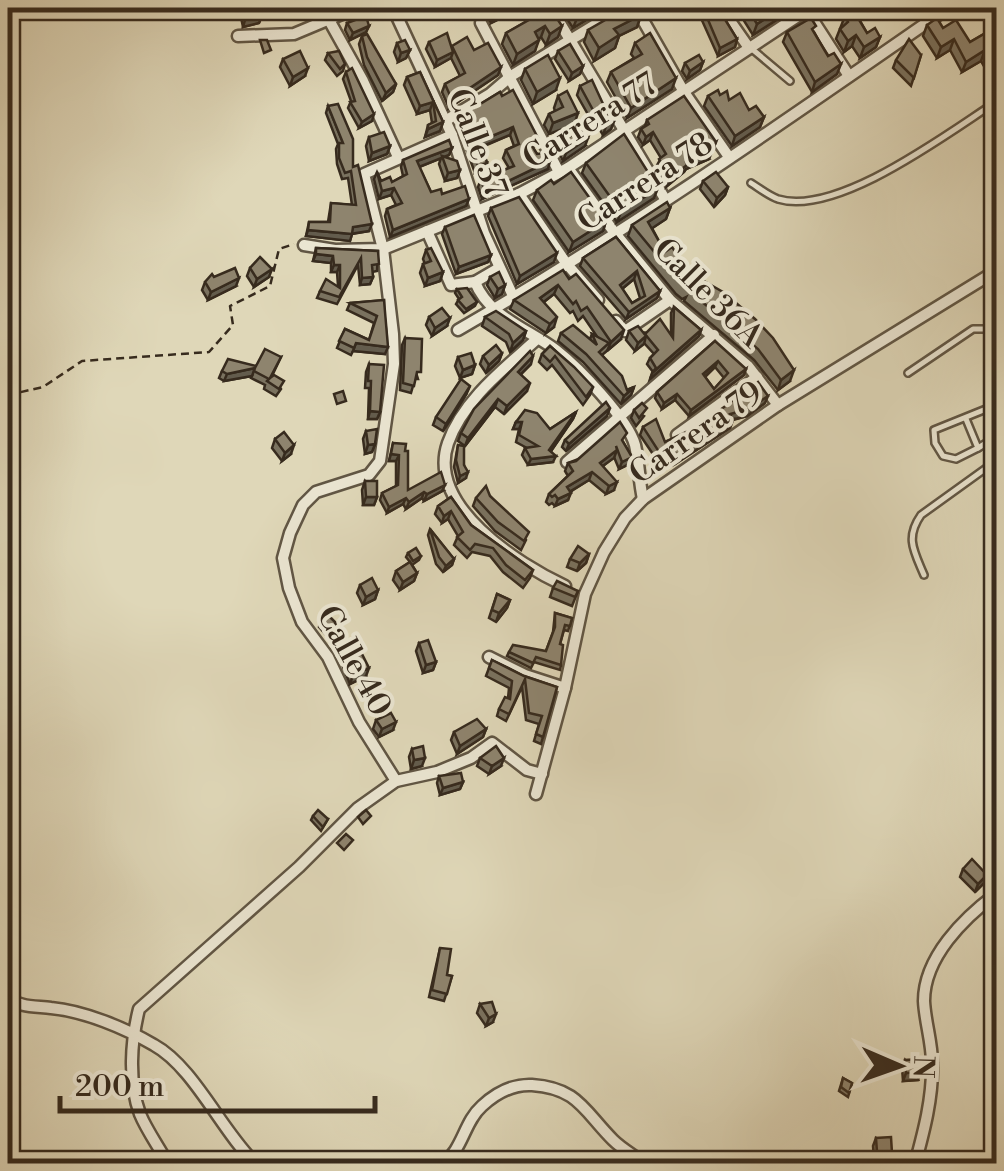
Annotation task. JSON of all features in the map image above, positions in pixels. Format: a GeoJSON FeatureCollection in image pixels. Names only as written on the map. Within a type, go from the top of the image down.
{"type":"FeatureCollection","features":[{"type":"Feature","properties":{"kind":"street"},"geometry":{"type":"LineString","coordinates":[[238,36],[294,34],[356,8]]}},
{"type":"Feature","properties":{"kind":"street","name":"Calle 37"},"geometry":{"type":"LineString","coordinates":[[393,8],[452,135],[476,212],[514,296]]}},
{"type":"Feature","properties":{"kind":"street"},"geometry":{"type":"LineString","coordinates":[[551,8],[665,199]]}},
{"type":"Feature","properties":{"kind":"street"},"geometry":{"type":"LineString","coordinates":[[445,122],[511,76],[624,8]]}},
{"type":"Feature","properties":{"kind":"street"},"geometry":{"type":"LineString","coordinates":[[636,8],[684,92],[728,157]]}},
{"type":"Feature","properties":{"kind":"street"},"geometry":{"type":"LineString","coordinates":[[721,8],[749,48]]}},
{"type":"Feature","properties":{"kind":"street"},"geometry":{"type":"LineString","coordinates":[[807,8],[849,76]]}},
{"type":"Feature","properties":{"kind":"street","name":"Carrera 77"},"geometry":{"type":"LineString","coordinates":[[304,245],[335,250],[383,249],[519,194],[623,132],[807,8]]}},
{"type":"Feature","properties":{"kind":"street","name":"Carrera 78"},"geometry":{"type":"LineString","coordinates":[[462,328],[665,199],[948,8]]}},
{"type":"Feature","properties":{"kind":"street"},"geometry":{"type":"LineString","coordinates":[[329,20],[398,157]]}},
{"type":"Feature","properties":{"kind":"street","name":"Calle 36A"},"geometry":{"type":"LineString","coordinates":[[482,23],[563,170],[670,300],[757,376],[778,405]]}},
{"type":"Feature","properties":{"kind":"street"},"geometry":{"type":"LineString","coordinates":[[383,249],[364,174],[452,135]]}},
{"type":"Feature","properties":{"kind":"street"},"geometry":{"type":"LineString","coordinates":[[519,194],[601,304]]}},
{"type":"Feature","properties":{"kind":"street"},"geometry":{"type":"LineString","coordinates":[[427,232],[451,285],[475,282],[499,268]]}},
{"type":"Feature","properties":{"kind":"street","name":"Calle 40"},"geometry":{"type":"LineString","coordinates":[[383,249],[394,364],[380,462],[369,475],[316,492],[303,505],[290,532],[284,558],[289,588],[302,622],[328,658],[358,722],[396,781]]}},
{"type":"Feature","properties":{"kind":"street","name":"Carrera 79"},"geometry":{"type":"LineString","coordinates":[[536,794],[566,688],[584,594],[625,518],[643,499],[778,405],[996,271]]}},
{"type":"Feature","properties":{"kind":"street"},"geometry":{"type":"LineString","coordinates":[[475,282],[484,301],[558,351],[618,417],[634,442],[643,499]]}},
{"type":"Feature","properties":{"kind":"street"},"geometry":{"type":"LineString","coordinates":[[613,318],[625,331],[670,300]]}},
{"type":"Feature","properties":{"kind":"street"},"geometry":{"type":"LineString","coordinates":[[567,462],[714,335]]}},
{"type":"Feature","properties":{"kind":"street"},"geometry":{"type":"LineString","coordinates":[[538,339],[490,382],[458,423],[444,459],[456,501],[472,521],[508,552],[584,594]]}},
{"type":"Feature","properties":{"kind":"street"},"geometry":{"type":"LineString","coordinates":[[677,435],[757,376]]}},
{"type":"Feature","properties":{"kind":"street"},"geometry":{"type":"LineString","coordinates":[[490,657],[525,675],[566,688]]}},
{"type":"Feature","properties":{"kind":"street"},"geometry":{"type":"LineString","coordinates":[[168,1164],[140,1114],[134,1083],[132,1035],[139,1009],[358,808],[396,781],[438,772],[472,758],[492,744],[527,770],[542,774]]}},
{"type":"Feature","properties":{"kind":"street"},"geometry":{"type":"LineString","coordinates":[[915,1164],[931,1086],[926,983],[946,944],[995,895]]}},
{"type":"Feature","properties":{"kind":"street"},"geometry":{"type":"LineString","coordinates":[[8,996],[13,1002],[76,1013],[158,1047],[256,1164]]}},
{"type":"Feature","properties":{"kind":"street"},"geometry":{"type":"LineString","coordinates":[[442,1164],[458,1147],[469,1122],[482,1106],[509,1088],[525,1085],[558,1087],[578,1102],[615,1142],[645,1164]]}},
{"type":"Feature","properties":{"kind":"lane"},"geometry":{"type":"LineString","coordinates":[[749,48],[790,81]]}},
{"type":"Feature","properties":{"kind":"lane"},"geometry":{"type":"LineString","coordinates":[[751,183],[776,199],[797,202],[841,193],[887,171],[996,102]]}},
{"type":"Feature","properties":{"kind":"lane"},"geometry":{"type":"LineString","coordinates":[[908,372],[973,329],[987,329],[996,336]]}},
{"type":"Feature","properties":{"kind":"lane"},"geometry":{"type":"LineString","coordinates":[[996,404],[938,427],[933,435],[944,456],[950,458],[972,454],[996,437]]}},
{"type":"Feature","properties":{"kind":"lane"},"geometry":{"type":"LineString","coordinates":[[966,419],[978,448]]}},
{"type":"Feature","properties":{"kind":"lane"},"geometry":{"type":"LineString","coordinates":[[924,575],[910,542],[913,526],[921,515],[996,461]]}},
{"type":"Feature","properties":{"kind":"path"},"geometry":{"type":"LineString","coordinates":[[8,396],[43,387],[82,362],[209,352],[233,326],[230,306],[270,286],[278,249],[286,244],[304,245]]}},
{"type":"Feature","properties":{"kind":"path"},"geometry":{"type":"LineString","coordinates":[[8,562],[14,515],[20,504]]}},
{"type":"Feature","properties":{"kind":"building"},"geometry":{"type":"Polygon","coordinates":[[[243,8],[253,8],[262,16],[245,20],[243,8]]]}},
{"type":"Feature","properties":{"kind":"building"},"geometry":{"type":"Polygon","coordinates":[[[550,8],[562,26],[550,34],[545,26],[535,32],[539,40],[517,54],[506,33],[550,8]]]}},
{"type":"Feature","properties":{"kind":"building"},"geometry":{"type":"Polygon","coordinates":[[[570,8],[594,8],[577,18],[570,8]]]}},
{"type":"Feature","properties":{"kind":"building"},"geometry":{"type":"Polygon","coordinates":[[[626,8],[637,8],[641,15],[614,29],[619,35],[599,48],[588,30],[626,8]]]}},
{"type":"Feature","properties":{"kind":"building"},"geometry":{"type":"Polygon","coordinates":[[[703,8],[718,8],[737,39],[720,48],[703,8]]]}},
{"type":"Feature","properties":{"kind":"building"},"geometry":{"type":"Polygon","coordinates":[[[747,8],[782,8],[757,24],[747,8]]]}},
{"type":"Feature","properties":{"kind":"building"},"geometry":{"type":"Polygon","coordinates":[[[850,8],[865,8],[855,13],[867,33],[875,28],[880,37],[864,47],[856,35],[848,41],[840,29],[848,22],[845,15],[852,11],[850,8]]]}},
{"type":"Feature","properties":{"kind":"building"},"geometry":{"type":"Polygon","coordinates":[[[366,16],[369,26],[353,33],[347,23],[366,16]]]}},
{"type":"Feature","properties":{"kind":"building"},"geometry":{"type":"Polygon","coordinates":[[[811,18],[816,26],[812,29],[828,56],[834,53],[841,64],[815,82],[787,32],[811,18]]]}},
{"type":"Feature","properties":{"kind":"building"},"geometry":{"type":"Polygon","coordinates":[[[937,18],[943,28],[956,20],[970,42],[996,27],[996,68],[985,50],[966,62],[954,39],[941,47],[927,25],[937,18]]]}},
{"type":"Feature","properties":{"kind":"building"},"geometry":{"type":"Polygon","coordinates":[[[447,33],[453,52],[437,60],[429,42],[447,33]]]}},
{"type":"Feature","properties":{"kind":"building"},"geometry":{"type":"Polygon","coordinates":[[[650,33],[676,78],[631,108],[611,72],[642,54],[635,43],[650,33]]]}},
{"type":"Feature","properties":{"kind":"building"},"geometry":{"type":"Polygon","coordinates":[[[367,34],[396,84],[386,93],[367,57],[362,36],[367,34]]]}},
{"type":"Feature","properties":{"kind":"building"},"geometry":{"type":"Polygon","coordinates":[[[467,37],[474,50],[488,43],[501,67],[452,100],[445,84],[465,73],[452,46],[467,37]]]}},
{"type":"Feature","properties":{"kind":"building"},"geometry":{"type":"Polygon","coordinates":[[[909,39],[921,55],[914,78],[896,60],[909,39]]]}},
{"type":"Feature","properties":{"kind":"building"},"geometry":{"type":"Polygon","coordinates":[[[260,40],[267,40],[271,50],[264,53],[260,40]]]}},
{"type":"Feature","properties":{"kind":"building"},"geometry":{"type":"Polygon","coordinates":[[[405,40],[410,50],[401,53],[397,43],[405,40]]]}},
{"type":"Feature","properties":{"kind":"building"},"geometry":{"type":"Polygon","coordinates":[[[570,44],[583,66],[572,73],[558,51],[570,44]]]}},
{"type":"Feature","properties":{"kind":"building"},"geometry":{"type":"Polygon","coordinates":[[[300,51],[308,68],[293,77],[283,59],[300,51]]]}},
{"type":"Feature","properties":{"kind":"building"},"geometry":{"type":"Polygon","coordinates":[[[339,51],[345,64],[340,69],[328,53],[339,51]]]}},
{"type":"Feature","properties":{"kind":"building"},"geometry":{"type":"Polygon","coordinates":[[[548,55],[560,78],[537,92],[525,69],[548,55]]]}},
{"type":"Feature","properties":{"kind":"building"},"geometry":{"type":"Polygon","coordinates":[[[699,55],[703,62],[690,71],[685,63],[699,55]]]}},
{"type":"Feature","properties":{"kind":"building"},"geometry":{"type":"Polygon","coordinates":[[[352,68],[374,114],[362,122],[350,102],[355,101],[346,72],[352,68]]]}},
{"type":"Feature","properties":{"kind":"building"},"geometry":{"type":"Polygon","coordinates":[[[420,72],[443,122],[428,129],[436,121],[433,102],[420,106],[407,77],[420,72]]]}},
{"type":"Feature","properties":{"kind":"building"},"geometry":{"type":"Polygon","coordinates":[[[592,80],[604,106],[593,110],[580,86],[592,80]]]}},
{"type":"Feature","properties":{"kind":"building"},"geometry":{"type":"Polygon","coordinates":[[[513,90],[538,138],[529,141],[537,154],[545,153],[550,161],[485,192],[481,179],[514,166],[506,150],[519,144],[513,127],[480,141],[487,163],[478,166],[459,117],[500,92],[502,96],[513,90]]]}},
{"type":"Feature","properties":{"kind":"building"},"geometry":{"type":"Polygon","coordinates":[[[718,90],[720,95],[727,91],[729,100],[740,93],[749,110],[756,106],[764,117],[735,136],[708,96],[718,90]]]}},
{"type":"Feature","properties":{"kind":"building"},"geometry":{"type":"Polygon","coordinates":[[[567,91],[578,113],[553,123],[549,114],[563,107],[558,96],[567,91]]]}},
{"type":"Feature","properties":{"kind":"building"},"geometry":{"type":"Polygon","coordinates":[[[684,96],[716,142],[712,151],[686,162],[670,178],[659,159],[666,154],[653,132],[646,137],[641,129],[649,124],[647,120],[684,96]]]}},
{"type":"Feature","properties":{"kind":"building"},"geometry":{"type":"Polygon","coordinates":[[[338,104],[353,139],[353,167],[358,165],[372,224],[353,227],[352,234],[308,230],[309,222],[330,222],[331,203],[356,205],[351,171],[345,173],[339,158],[339,143],[343,143],[328,106],[338,104]]]}},
{"type":"Feature","properties":{"kind":"building"},"geometry":{"type":"Polygon","coordinates":[[[609,114],[614,121],[606,126],[601,119],[609,114]]]}},
{"type":"Feature","properties":{"kind":"building"},"geometry":{"type":"Polygon","coordinates":[[[582,129],[588,138],[566,153],[561,142],[582,129]]]}},
{"type":"Feature","properties":{"kind":"building"},"geometry":{"type":"Polygon","coordinates":[[[384,132],[390,146],[372,153],[369,137],[384,132]]]}},
{"type":"Feature","properties":{"kind":"building"},"geometry":{"type":"Polygon","coordinates":[[[624,134],[658,188],[621,212],[586,163],[624,134]]]}},
{"type":"Feature","properties":{"kind":"building"},"geometry":{"type":"Polygon","coordinates":[[[449,140],[452,148],[417,161],[431,192],[441,189],[442,194],[465,186],[469,199],[393,230],[387,209],[402,203],[394,188],[382,191],[377,172],[381,181],[390,177],[392,182],[407,174],[403,160],[449,140]]]}},
{"type":"Feature","properties":{"kind":"building"},"geometry":{"type":"Polygon","coordinates":[[[442,156],[457,161],[460,170],[448,173],[442,156]]]}},
{"type":"Feature","properties":{"kind":"building"},"geometry":{"type":"Polygon","coordinates":[[[571,172],[606,221],[573,242],[537,190],[571,172]]]}},
{"type":"Feature","properties":{"kind":"building"},"geometry":{"type":"Polygon","coordinates":[[[716,172],[728,187],[717,198],[703,181],[716,172]]]}},
{"type":"Feature","properties":{"kind":"building"},"geometry":{"type":"Polygon","coordinates":[[[519,197],[557,253],[520,276],[491,208],[519,197]]]}},
{"type":"Feature","properties":{"kind":"building"},"geometry":{"type":"Polygon","coordinates":[[[667,202],[670,208],[648,222],[665,252],[672,247],[690,273],[723,292],[773,338],[794,370],[781,380],[758,349],[688,290],[695,284],[686,288],[680,283],[632,225],[667,202]]]}},
{"type":"Feature","properties":{"kind":"building"},"geometry":{"type":"Polygon","coordinates":[[[474,215],[491,255],[459,267],[445,227],[474,215]]]}},
{"type":"Feature","properties":{"kind":"building"},"geometry":{"type":"Polygon","coordinates":[[[616,237],[660,291],[629,312],[583,258],[616,237]],[[637,271],[620,285],[632,303],[645,296],[637,271]]]}},
{"type":"Feature","properties":{"kind":"building"},"geometry":{"type":"Polygon","coordinates":[[[316,248],[378,251],[379,264],[372,265],[373,277],[362,278],[361,258],[339,297],[320,291],[326,279],[340,288],[340,265],[334,265],[333,256],[316,254],[316,248]]]}},
{"type":"Feature","properties":{"kind":"building"},"geometry":{"type":"Polygon","coordinates":[[[431,248],[443,272],[428,278],[423,264],[431,261],[426,250],[431,248]]]}},
{"type":"Feature","properties":{"kind":"building"},"geometry":{"type":"Polygon","coordinates":[[[260,257],[272,269],[257,279],[250,268],[260,257]]]}},
{"type":"Feature","properties":{"kind":"building"},"geometry":{"type":"Polygon","coordinates":[[[235,268],[239,278],[211,292],[205,282],[212,274],[214,277],[235,268]]]}},
{"type":"Feature","properties":{"kind":"building"},"geometry":{"type":"Polygon","coordinates":[[[563,270],[569,279],[576,274],[624,330],[611,342],[587,307],[581,311],[558,285],[540,298],[557,317],[550,324],[514,300],[563,270]]]}},
{"type":"Feature","properties":{"kind":"building"},"geometry":{"type":"Polygon","coordinates":[[[499,272],[505,285],[498,289],[490,277],[499,272]]]}},
{"type":"Feature","properties":{"kind":"building"},"geometry":{"type":"Polygon","coordinates":[[[467,288],[477,302],[466,309],[458,300],[462,297],[457,289],[467,288]]]}},
{"type":"Feature","properties":{"kind":"building"},"geometry":{"type":"Polygon","coordinates":[[[384,300],[388,347],[356,343],[354,348],[339,341],[345,329],[369,340],[377,316],[350,303],[384,300]]]}},
{"type":"Feature","properties":{"kind":"building"},"geometry":{"type":"Polygon","coordinates":[[[674,307],[701,330],[652,373],[656,368],[650,358],[658,350],[645,334],[660,319],[673,338],[674,307]]]}},
{"type":"Feature","properties":{"kind":"building"},"geometry":{"type":"Polygon","coordinates":[[[442,308],[450,318],[435,328],[429,317],[442,308]]]}},
{"type":"Feature","properties":{"kind":"building"},"geometry":{"type":"Polygon","coordinates":[[[496,311],[526,331],[513,343],[509,334],[485,317],[496,311]]]}},
{"type":"Feature","properties":{"kind":"building"},"geometry":{"type":"Polygon","coordinates":[[[573,325],[597,345],[592,334],[609,343],[599,352],[622,376],[627,390],[634,387],[624,396],[561,333],[573,325]]]}},
{"type":"Feature","properties":{"kind":"building"},"geometry":{"type":"Polygon","coordinates":[[[638,326],[646,336],[638,343],[629,331],[638,326]]]}},
{"type":"Feature","properties":{"kind":"building"},"geometry":{"type":"Polygon","coordinates":[[[405,338],[422,339],[421,372],[417,372],[414,386],[403,383],[405,338]]]}},
{"type":"Feature","properties":{"kind":"building"},"geometry":{"type":"Polygon","coordinates":[[[715,341],[746,369],[691,410],[677,394],[664,403],[657,392],[715,341]],[[718,361],[703,374],[714,389],[728,373],[718,361]]]}},
{"type":"Feature","properties":{"kind":"building"},"geometry":{"type":"Polygon","coordinates":[[[496,345],[502,353],[489,365],[483,356],[496,345]]]}},
{"type":"Feature","properties":{"kind":"building"},"geometry":{"type":"Polygon","coordinates":[[[550,346],[593,387],[586,397],[555,356],[550,362],[542,354],[550,346]]]}},
{"type":"Feature","properties":{"kind":"building"},"geometry":{"type":"Polygon","coordinates":[[[265,349],[281,357],[270,378],[274,375],[284,381],[279,389],[255,368],[227,374],[222,371],[228,359],[256,366],[265,349]]]}},
{"type":"Feature","properties":{"kind":"building"},"geometry":{"type":"Polygon","coordinates":[[[530,351],[533,356],[518,372],[530,383],[507,406],[498,399],[468,438],[461,433],[474,409],[530,351]]]}},
{"type":"Feature","properties":{"kind":"building"},"geometry":{"type":"Polygon","coordinates":[[[471,353],[475,365],[463,370],[458,357],[471,353]]]}},
{"type":"Feature","properties":{"kind":"building"},"geometry":{"type":"Polygon","coordinates":[[[369,364],[384,365],[380,412],[370,411],[369,364]]]}},
{"type":"Feature","properties":{"kind":"building"},"geometry":{"type":"Polygon","coordinates":[[[461,379],[470,386],[446,424],[436,417],[461,379]]]}},
{"type":"Feature","properties":{"kind":"building"},"geometry":{"type":"Polygon","coordinates":[[[758,382],[768,396],[749,409],[730,414],[733,420],[678,457],[671,447],[661,455],[643,427],[656,419],[665,442],[697,427],[758,382]]]}},
{"type":"Feature","properties":{"kind":"building"},"geometry":{"type":"Polygon","coordinates":[[[343,391],[346,401],[337,404],[334,394],[343,391]]]}},
{"type":"Feature","properties":{"kind":"building"},"geometry":{"type":"Polygon","coordinates":[[[606,402],[610,408],[569,444],[565,440],[606,402]]]}},
{"type":"Feature","properties":{"kind":"building"},"geometry":{"type":"Polygon","coordinates":[[[642,403],[647,408],[639,418],[634,410],[642,403]]]}},
{"type":"Feature","properties":{"kind":"building"},"geometry":{"type":"Polygon","coordinates":[[[525,410],[537,413],[550,429],[576,412],[549,450],[556,456],[531,459],[525,448],[538,446],[519,435],[522,422],[516,422],[525,410]]]}},
{"type":"Feature","properties":{"kind":"building"},"geometry":{"type":"Polygon","coordinates":[[[620,422],[627,433],[622,440],[632,457],[622,462],[616,446],[617,450],[600,463],[617,482],[609,486],[592,472],[567,487],[571,493],[558,499],[552,497],[549,494],[573,471],[568,463],[576,461],[620,422]]]}},
{"type":"Feature","properties":{"kind":"building"},"geometry":{"type":"Polygon","coordinates":[[[377,429],[375,444],[368,445],[366,431],[377,429]]]}},
{"type":"Feature","properties":{"kind":"building"},"geometry":{"type":"Polygon","coordinates":[[[284,432],[294,445],[285,453],[275,439],[284,432]]]}},
{"type":"Feature","properties":{"kind":"building"},"geometry":{"type":"Polygon","coordinates":[[[393,443],[406,444],[408,490],[441,472],[445,485],[389,507],[382,493],[398,485],[399,455],[391,454],[393,443]]]}},
{"type":"Feature","properties":{"kind":"building"},"geometry":{"type":"Polygon","coordinates":[[[458,445],[464,446],[468,472],[460,476],[456,460],[458,445]]]}},
{"type":"Feature","properties":{"kind":"building"},"geometry":{"type":"Polygon","coordinates":[[[365,481],[377,481],[377,497],[366,497],[365,481]]]}},
{"type":"Feature","properties":{"kind":"building"},"geometry":{"type":"Polygon","coordinates":[[[486,486],[490,496],[529,532],[524,541],[498,522],[476,498],[486,486]]]}},
{"type":"Feature","properties":{"kind":"building"},"geometry":{"type":"Polygon","coordinates":[[[451,497],[471,525],[533,570],[525,580],[493,548],[475,544],[470,550],[457,537],[463,532],[451,511],[444,516],[438,506],[451,497]]]}},
{"type":"Feature","properties":{"kind":"building"},"geometry":{"type":"Polygon","coordinates":[[[430,529],[454,559],[446,566],[439,557],[430,529]]]}},
{"type":"Feature","properties":{"kind":"building"},"geometry":{"type":"Polygon","coordinates":[[[578,546],[589,554],[580,563],[570,559],[578,546]]]}},
{"type":"Feature","properties":{"kind":"building"},"geometry":{"type":"Polygon","coordinates":[[[416,548],[421,556],[413,561],[408,553],[416,548]]]}},
{"type":"Feature","properties":{"kind":"building"},"geometry":{"type":"Polygon","coordinates":[[[410,562],[417,573],[403,582],[396,571],[410,562]]]}},
{"type":"Feature","properties":{"kind":"building"},"geometry":{"type":"Polygon","coordinates":[[[372,578],[378,590],[366,597],[360,585],[372,578]]]}},
{"type":"Feature","properties":{"kind":"building"},"geometry":{"type":"Polygon","coordinates":[[[557,581],[578,591],[575,597],[553,588],[557,581]]]}},
{"type":"Feature","properties":{"kind":"building"},"geometry":{"type":"Polygon","coordinates":[[[497,594],[510,600],[499,613],[492,610],[497,594]]]}},
{"type":"Feature","properties":{"kind":"building"},"geometry":{"type":"Polygon","coordinates":[[[555,613],[572,618],[570,626],[565,625],[560,644],[561,665],[536,657],[533,663],[509,652],[513,645],[546,651],[555,627],[555,613]]]}},
{"type":"Feature","properties":{"kind":"building"},"geometry":{"type":"Polygon","coordinates":[[[328,615],[336,623],[328,631],[320,623],[328,615]]]}},
{"type":"Feature","properties":{"kind":"building"},"geometry":{"type":"Polygon","coordinates":[[[428,640],[436,662],[426,665],[419,643],[428,640]]]}},
{"type":"Feature","properties":{"kind":"building"},"geometry":{"type":"Polygon","coordinates":[[[360,650],[369,668],[353,675],[345,657],[360,650]]]}},
{"type":"Feature","properties":{"kind":"building"},"geometry":{"type":"Polygon","coordinates":[[[492,660],[557,687],[543,737],[536,734],[542,716],[529,713],[525,679],[509,714],[499,709],[505,697],[510,699],[512,681],[489,668],[492,660]]]}},
{"type":"Feature","properties":{"kind":"building"},"geometry":{"type":"Polygon","coordinates":[[[391,713],[396,722],[382,729],[376,720],[391,713]]]}},
{"type":"Feature","properties":{"kind":"building"},"geometry":{"type":"Polygon","coordinates":[[[477,719],[486,729],[460,746],[454,732],[477,719]]]}},
{"type":"Feature","properties":{"kind":"building"},"geometry":{"type":"Polygon","coordinates":[[[423,746],[425,758],[414,760],[412,749],[423,746]]]}},
{"type":"Feature","properties":{"kind":"building"},"geometry":{"type":"Polygon","coordinates":[[[496,746],[504,758],[492,766],[480,758],[496,746]]]}},
{"type":"Feature","properties":{"kind":"building"},"geometry":{"type":"Polygon","coordinates":[[[461,773],[463,782],[443,788],[439,776],[461,773]]]}},
{"type":"Feature","properties":{"kind":"building"},"geometry":{"type":"Polygon","coordinates":[[[318,810],[328,819],[323,827],[313,816],[318,810]]]}},
{"type":"Feature","properties":{"kind":"building"},"geometry":{"type":"Polygon","coordinates":[[[366,810],[371,816],[363,824],[358,817],[366,810]]]}},
{"type":"Feature","properties":{"kind":"building"},"geometry":{"type":"Polygon","coordinates":[[[346,834],[353,840],[344,850],[337,843],[346,834]]]}},
{"type":"Feature","properties":{"kind":"building"},"geometry":{"type":"Polygon","coordinates":[[[972,859],[987,875],[978,884],[963,869],[972,859]]]}},
{"type":"Feature","properties":{"kind":"building"},"geometry":{"type":"Polygon","coordinates":[[[440,948],[451,949],[447,975],[452,976],[447,994],[432,990],[440,948]]]}},
{"type":"Feature","properties":{"kind":"building"},"geometry":{"type":"Polygon","coordinates":[[[492,1002],[496,1014],[489,1018],[480,1004],[492,1002]]]}},
{"type":"Feature","properties":{"kind":"building"},"geometry":{"type":"Polygon","coordinates":[[[921,1059],[921,1072],[906,1073],[905,1060],[921,1059]]]}},
{"type":"Feature","properties":{"kind":"building"},"geometry":{"type":"Polygon","coordinates":[[[843,1078],[852,1083],[849,1093],[841,1087],[843,1078]]]}},
{"type":"Feature","properties":{"kind":"building"},"geometry":{"type":"Polygon","coordinates":[[[891,1137],[892,1153],[877,1152],[876,1138],[891,1137]]]}}]}
